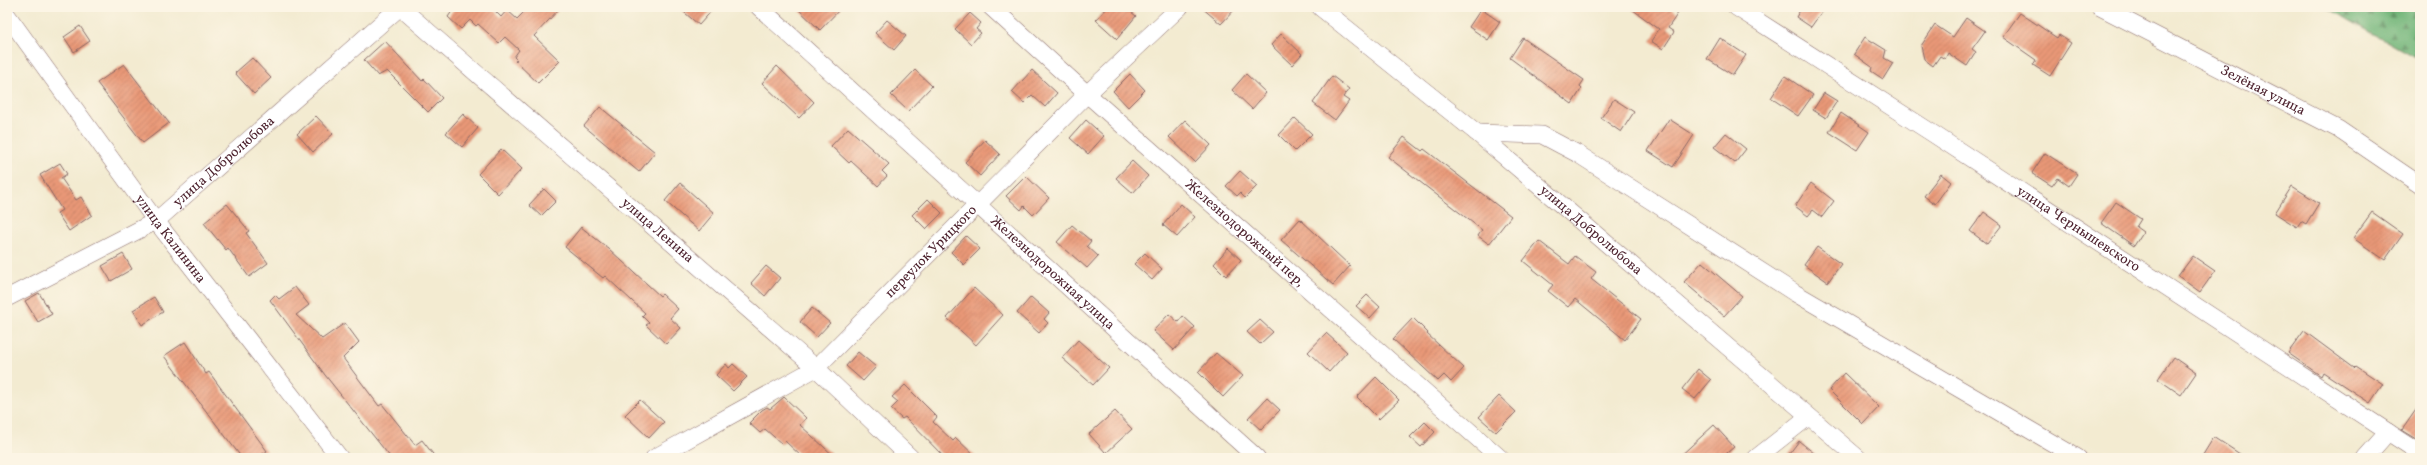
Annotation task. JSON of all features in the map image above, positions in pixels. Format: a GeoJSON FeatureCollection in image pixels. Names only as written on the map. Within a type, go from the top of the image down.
{"type":"FeatureCollection","features":[{"type":"Feature","properties":{"kind":"street","name":"улица Добролюбова"},"geometry":{"type":"LineString","coordinates":[[7,298],[156,221],[400,7]]}},
{"type":"Feature","properties":{"kind":"street","name":"улица Ленина"},"geometry":{"type":"LineString","coordinates":[[400,7],[816,368],[911,458]]}},
{"type":"Feature","properties":{"kind":"street","name":"Железнодорожная улица"},"geometry":{"type":"LineString","coordinates":[[759,7],[1257,458]]}},
{"type":"Feature","properties":{"kind":"street","name":"Железнодорожный пер,"},"geometry":{"type":"LineString","coordinates":[[991,7],[1087,94],[1500,458]]}},
{"type":"Feature","properties":{"kind":"street","name":"переулок Урицкого"},"geometry":{"type":"LineString","coordinates":[[654,458],[816,368],[1087,94],[1180,7]]}},
{"type":"Feature","properties":{"kind":"street","name":"улица Добролюбова"},"geometry":{"type":"LineString","coordinates":[[1320,7],[1477,133],[1808,417],[1858,458]]}},
{"type":"Feature","properties":{"kind":"street","name":"улица Чернышевского"},"geometry":{"type":"LineString","coordinates":[[1736,7],[1939,137],[2420,453]]}},
{"type":"Feature","properties":{"kind":"street","name":"Зелёная улица"},"geometry":{"type":"LineString","coordinates":[[2100,7],[2338,129],[2420,185]]}},
{"type":"Feature","properties":{"kind":"street","name":"улица Калинина"},"geometry":{"type":"LineString","coordinates":[[7,15],[156,221],[340,458]]}},
{"type":"Feature","properties":{"kind":"street"},"geometry":{"type":"LineString","coordinates":[[1477,133],[1542,136],[1578,154],[1795,293],[2078,458]]}},
{"type":"Feature","properties":{"kind":"street"},"geometry":{"type":"LineString","coordinates":[[1756,458],[1808,417]]}},
{"type":"Feature","properties":{"kind":"street"},"geometry":{"type":"LineString","coordinates":[[2365,458],[2388,432]]}},
{"type":"Feature","properties":{"kind":"green space"},"geometry":{"type":"Polygon","coordinates":[[[2326,7],[2420,7],[2420,60],[2326,7]]]}},
{"type":"Feature","properties":{"kind":"building"},"geometry":{"type":"Polygon","coordinates":[[[455,7],[491,7],[501,17],[507,10],[517,19],[529,7],[561,7],[534,36],[560,61],[538,83],[515,61],[517,60],[514,57],[519,50],[505,37],[499,43],[478,24],[476,26],[470,20],[461,29],[448,17],[455,7]]]}},
{"type":"Feature","properties":{"kind":"building"},"geometry":{"type":"Polygon","coordinates":[[[678,7],[715,7],[699,25],[678,7]]]}},
{"type":"Feature","properties":{"kind":"building"},"geometry":{"type":"Polygon","coordinates":[[[796,7],[842,7],[820,30],[796,7]]]}},
{"type":"Feature","properties":{"kind":"building"},"geometry":{"type":"Polygon","coordinates":[[[1108,7],[1125,7],[1136,16],[1117,39],[1096,20],[1108,7]]]}},
{"type":"Feature","properties":{"kind":"building"},"geometry":{"type":"Polygon","coordinates":[[[1201,7],[1237,7],[1221,24],[1201,7]]]}},
{"type":"Feature","properties":{"kind":"building"},"geometry":{"type":"Polygon","coordinates":[[[1629,7],[1669,7],[1678,13],[1668,28],[1674,32],[1663,49],[1651,41],[1659,29],[1629,7]]]}},
{"type":"Feature","properties":{"kind":"building"},"geometry":{"type":"Polygon","coordinates":[[[1802,7],[1825,7],[1811,27],[1796,17],[1802,7]]]}},
{"type":"Feature","properties":{"kind":"building"},"geometry":{"type":"Polygon","coordinates":[[[1481,9],[1500,22],[1488,40],[1469,27],[1481,9]]]}},
{"type":"Feature","properties":{"kind":"building"},"geometry":{"type":"Polygon","coordinates":[[[970,13],[981,23],[976,29],[981,33],[971,44],[955,29],[970,13]]]}},
{"type":"Feature","properties":{"kind":"building"},"geometry":{"type":"Polygon","coordinates":[[[2020,13],[2057,38],[2059,35],[2071,43],[2050,76],[2033,65],[2036,60],[2003,37],[2020,13]]]}},
{"type":"Feature","properties":{"kind":"building"},"geometry":{"type":"Polygon","coordinates":[[[1966,18],[1985,31],[1972,49],[1976,52],[1967,66],[1948,53],[1945,59],[1940,56],[1933,66],[1924,59],[1921,46],[1935,25],[1953,37],[1966,18]]]}},
{"type":"Feature","properties":{"kind":"building"},"geometry":{"type":"Polygon","coordinates":[[[887,20],[906,36],[894,50],[875,33],[887,20]]]}},
{"type":"Feature","properties":{"kind":"building"},"geometry":{"type":"Polygon","coordinates":[[[80,26],[90,41],[74,52],[64,37],[80,26]]]}},
{"type":"Feature","properties":{"kind":"building"},"geometry":{"type":"Polygon","coordinates":[[[1281,34],[1302,54],[1292,65],[1271,45],[1281,34]]]}},
{"type":"Feature","properties":{"kind":"building"},"geometry":{"type":"Polygon","coordinates":[[[1865,37],[1886,50],[1884,58],[1893,63],[1883,79],[1871,71],[1872,67],[1854,54],[1865,37]]]}},
{"type":"Feature","properties":{"kind":"building"},"geometry":{"type":"Polygon","coordinates":[[[1523,38],[1584,80],[1580,86],[1582,88],[1572,104],[1510,58],[1523,38]]]}},
{"type":"Feature","properties":{"kind":"building"},"geometry":{"type":"Polygon","coordinates":[[[1720,38],[1746,55],[1733,75],[1707,59],[1720,38]]]}},
{"type":"Feature","properties":{"kind":"building"},"geometry":{"type":"Polygon","coordinates":[[[385,41],[422,81],[424,79],[442,98],[428,112],[387,71],[378,76],[364,60],[385,41]]]}},
{"type":"Feature","properties":{"kind":"building"},"geometry":{"type":"Polygon","coordinates":[[[252,58],[271,78],[254,94],[235,73],[252,58]]]}},
{"type":"Feature","properties":{"kind":"building"},"geometry":{"type":"Polygon","coordinates":[[[124,64],[169,123],[143,143],[97,83],[124,64]]]}},
{"type":"Feature","properties":{"kind":"building"},"geometry":{"type":"Polygon","coordinates":[[[777,66],[814,102],[799,118],[762,83],[777,66]]]}},
{"type":"Feature","properties":{"kind":"building"},"geometry":{"type":"Polygon","coordinates":[[[915,70],[932,86],[908,111],[891,95],[915,70]]]}},
{"type":"Feature","properties":{"kind":"building"},"geometry":{"type":"Polygon","coordinates":[[[1032,70],[1057,93],[1045,107],[1032,95],[1024,103],[1012,92],[1032,70]]]}},
{"type":"Feature","properties":{"kind":"building"},"geometry":{"type":"Polygon","coordinates":[[[1130,74],[1145,90],[1128,107],[1113,91],[1130,74]]]}},
{"type":"Feature","properties":{"kind":"building"},"geometry":{"type":"Polygon","coordinates":[[[1246,74],[1266,93],[1252,109],[1232,90],[1246,74]]]}},
{"type":"Feature","properties":{"kind":"building"},"geometry":{"type":"Polygon","coordinates":[[[1332,76],[1349,89],[1343,97],[1349,101],[1335,120],[1313,103],[1332,76]]]}},
{"type":"Feature","properties":{"kind":"building"},"geometry":{"type":"Polygon","coordinates":[[[1785,76],[1813,95],[1798,116],[1771,98],[1785,76]]]}},
{"type":"Feature","properties":{"kind":"building"},"geometry":{"type":"Polygon","coordinates":[[[1824,93],[1837,101],[1826,118],[1813,110],[1824,93]]]}},
{"type":"Feature","properties":{"kind":"building"},"geometry":{"type":"Polygon","coordinates":[[[1614,99],[1634,112],[1621,132],[1601,118],[1614,99]]]}},
{"type":"Feature","properties":{"kind":"building"},"geometry":{"type":"Polygon","coordinates":[[[600,107],[655,152],[639,172],[584,126],[600,107]]]}},
{"type":"Feature","properties":{"kind":"building"},"geometry":{"type":"Polygon","coordinates":[[[1841,113],[1869,132],[1857,150],[1829,132],[1841,113]]]}},
{"type":"Feature","properties":{"kind":"building"},"geometry":{"type":"Polygon","coordinates":[[[463,114],[478,128],[462,147],[446,133],[463,114]]]}},
{"type":"Feature","properties":{"kind":"building"},"geometry":{"type":"Polygon","coordinates":[[[316,116],[333,134],[313,152],[297,134],[316,116]]]}},
{"type":"Feature","properties":{"kind":"building"},"geometry":{"type":"Polygon","coordinates":[[[1295,118],[1312,134],[1295,151],[1279,135],[1295,118]]]}},
{"type":"Feature","properties":{"kind":"building"},"geometry":{"type":"Polygon","coordinates":[[[1669,119],[1694,135],[1673,167],[1648,151],[1669,119]]]}},
{"type":"Feature","properties":{"kind":"building"},"geometry":{"type":"Polygon","coordinates":[[[1086,120],[1104,136],[1088,154],[1070,138],[1086,120]]]}},
{"type":"Feature","properties":{"kind":"building"},"geometry":{"type":"Polygon","coordinates":[[[1185,120],[1211,145],[1195,162],[1169,137],[1185,120]]]}},
{"type":"Feature","properties":{"kind":"building"},"geometry":{"type":"Polygon","coordinates":[[[848,128],[889,164],[882,171],[887,176],[878,186],[851,161],[849,163],[831,146],[848,128]]]}},
{"type":"Feature","properties":{"kind":"building"},"geometry":{"type":"Polygon","coordinates":[[[1726,133],[1746,149],[1735,163],[1714,147],[1726,133]]]}},
{"type":"Feature","properties":{"kind":"building"},"geometry":{"type":"Polygon","coordinates":[[[1404,137],[1422,151],[1424,149],[1511,216],[1489,244],[1478,236],[1482,230],[1388,157],[1404,137]]]}},
{"type":"Feature","properties":{"kind":"building"},"geometry":{"type":"Polygon","coordinates":[[[985,140],[1000,154],[980,176],[965,162],[985,140]]]}},
{"type":"Feature","properties":{"kind":"building"},"geometry":{"type":"Polygon","coordinates":[[[501,149],[522,169],[498,194],[478,174],[501,149]]]}},
{"type":"Feature","properties":{"kind":"building"},"geometry":{"type":"Polygon","coordinates":[[[2045,153],[2077,174],[2069,186],[2058,178],[2052,186],[2032,173],[2045,153]]]}},
{"type":"Feature","properties":{"kind":"building"},"geometry":{"type":"Polygon","coordinates":[[[1132,161],[1148,176],[1133,193],[1116,178],[1132,161]]]}},
{"type":"Feature","properties":{"kind":"building"},"geometry":{"type":"Polygon","coordinates":[[[60,163],[67,174],[61,178],[76,200],[81,197],[92,215],[69,231],[57,213],[62,210],[40,175],[60,163]]]}},
{"type":"Feature","properties":{"kind":"building"},"geometry":{"type":"Polygon","coordinates":[[[1240,171],[1257,186],[1245,198],[1240,193],[1237,196],[1226,186],[1240,171]]]}},
{"type":"Feature","properties":{"kind":"building"},"geometry":{"type":"Polygon","coordinates":[[[1941,174],[1951,182],[1935,204],[1924,196],[1941,174]]]}},
{"type":"Feature","properties":{"kind":"building"},"geometry":{"type":"Polygon","coordinates":[[[1026,176],[1049,198],[1033,215],[1024,206],[1021,210],[1006,196],[1026,176]]]}},
{"type":"Feature","properties":{"kind":"building"},"geometry":{"type":"Polygon","coordinates":[[[680,183],[714,213],[699,231],[665,201],[680,183]]]}},
{"type":"Feature","properties":{"kind":"building"},"geometry":{"type":"Polygon","coordinates":[[[1811,183],[1834,201],[1822,217],[1813,210],[1808,216],[1795,206],[1811,183]]]}},
{"type":"Feature","properties":{"kind":"building"},"geometry":{"type":"Polygon","coordinates":[[[2292,186],[2319,203],[2306,224],[2301,221],[2297,227],[2275,213],[2292,186]]]}},
{"type":"Feature","properties":{"kind":"building"},"geometry":{"type":"Polygon","coordinates":[[[544,189],[556,201],[541,216],[529,205],[544,189]]]}},
{"type":"Feature","properties":{"kind":"building"},"geometry":{"type":"Polygon","coordinates":[[[928,199],[942,213],[926,229],[912,215],[928,199]]]}},
{"type":"Feature","properties":{"kind":"building"},"geometry":{"type":"Polygon","coordinates":[[[2116,202],[2141,219],[2136,227],[2143,232],[2134,246],[2101,223],[2116,202]]]}},
{"type":"Feature","properties":{"kind":"building"},"geometry":{"type":"Polygon","coordinates":[[[227,204],[249,231],[246,233],[268,263],[249,277],[228,248],[226,250],[204,223],[227,204]]]}},
{"type":"Feature","properties":{"kind":"building"},"geometry":{"type":"Polygon","coordinates":[[[1181,204],[1195,217],[1177,237],[1163,225],[1181,204]]]}},
{"type":"Feature","properties":{"kind":"building"},"geometry":{"type":"Polygon","coordinates":[[[1984,212],[2002,225],[1987,244],[1970,231],[1984,212]]]}},
{"type":"Feature","properties":{"kind":"building"},"geometry":{"type":"Polygon","coordinates":[[[2372,212],[2403,234],[2385,260],[2353,238],[2372,212]]]}},
{"type":"Feature","properties":{"kind":"building"},"geometry":{"type":"Polygon","coordinates":[[[1300,219],[1350,266],[1333,285],[1281,240],[1300,219]]]}},
{"type":"Feature","properties":{"kind":"building"},"geometry":{"type":"Polygon","coordinates":[[[1072,225],[1091,241],[1087,246],[1098,256],[1087,268],[1057,242],[1072,225]]]}},
{"type":"Feature","properties":{"kind":"building"},"geometry":{"type":"Polygon","coordinates":[[[581,227],[609,249],[660,296],[662,294],[678,309],[670,318],[681,328],[666,344],[646,325],[649,323],[642,316],[645,313],[605,276],[603,278],[565,247],[581,227]]]}},
{"type":"Feature","properties":{"kind":"building"},"geometry":{"type":"Polygon","coordinates":[[[966,236],[980,249],[964,265],[951,252],[966,236]]]}},
{"type":"Feature","properties":{"kind":"building"},"geometry":{"type":"Polygon","coordinates":[[[1539,241],[1569,264],[1575,256],[1596,272],[1591,279],[1641,319],[1625,340],[1575,299],[1568,307],[1548,291],[1553,285],[1523,261],[1539,241]]]}},
{"type":"Feature","properties":{"kind":"building"},"geometry":{"type":"Polygon","coordinates":[[[1817,247],[1841,264],[1828,282],[1804,265],[1817,247]]]}},
{"type":"Feature","properties":{"kind":"building"},"geometry":{"type":"Polygon","coordinates":[[[1228,248],[1241,260],[1226,276],[1214,264],[1228,248]]]}},
{"type":"Feature","properties":{"kind":"building"},"geometry":{"type":"Polygon","coordinates":[[[1145,253],[1162,269],[1152,280],[1134,264],[1145,253]]]}},
{"type":"Feature","properties":{"kind":"building"},"geometry":{"type":"Polygon","coordinates":[[[123,254],[132,269],[111,281],[102,266],[123,254]]]}},
{"type":"Feature","properties":{"kind":"building"},"geometry":{"type":"Polygon","coordinates":[[[2193,256],[2215,271],[2200,292],[2178,276],[2193,256]]]}},
{"type":"Feature","properties":{"kind":"building"},"geometry":{"type":"Polygon","coordinates":[[[1702,262],[1742,296],[1724,316],[1684,282],[1702,262]]]}},
{"type":"Feature","properties":{"kind":"building"},"geometry":{"type":"Polygon","coordinates":[[[766,266],[780,278],[765,296],[751,283],[766,266]]]}},
{"type":"Feature","properties":{"kind":"building"},"geometry":{"type":"Polygon","coordinates":[[[295,287],[309,305],[296,315],[322,339],[345,323],[359,342],[343,358],[379,406],[382,404],[415,445],[422,440],[436,458],[391,458],[325,375],[270,300],[275,295],[279,299],[295,287]]]}},
{"type":"Feature","properties":{"kind":"building"},"geometry":{"type":"Polygon","coordinates":[[[974,288],[1003,315],[976,345],[947,318],[974,288]]]}},
{"type":"Feature","properties":{"kind":"building"},"geometry":{"type":"Polygon","coordinates":[[[39,293],[52,314],[38,322],[25,301],[39,293]]]}},
{"type":"Feature","properties":{"kind":"building"},"geometry":{"type":"Polygon","coordinates":[[[1367,295],[1380,307],[1370,318],[1356,306],[1367,295]]]}},
{"type":"Feature","properties":{"kind":"building"},"geometry":{"type":"Polygon","coordinates":[[[154,297],[163,312],[142,325],[133,310],[154,297]]]}},
{"type":"Feature","properties":{"kind":"building"},"geometry":{"type":"Polygon","coordinates":[[[1031,297],[1049,313],[1044,319],[1048,323],[1039,333],[1017,313],[1031,297]]]}},
{"type":"Feature","properties":{"kind":"building"},"geometry":{"type":"Polygon","coordinates":[[[812,308],[830,323],[817,337],[800,322],[812,308]]]}},
{"type":"Feature","properties":{"kind":"building"},"geometry":{"type":"Polygon","coordinates":[[[1169,314],[1178,322],[1183,316],[1195,327],[1174,350],[1153,331],[1169,314]]]}},
{"type":"Feature","properties":{"kind":"building"},"geometry":{"type":"Polygon","coordinates":[[[1413,318],[1428,333],[1427,334],[1464,368],[1451,382],[1444,375],[1438,381],[1393,339],[1413,318]]]}},
{"type":"Feature","properties":{"kind":"building"},"geometry":{"type":"Polygon","coordinates":[[[1260,320],[1273,332],[1260,344],[1247,332],[1260,320]]]}},
{"type":"Feature","properties":{"kind":"building"},"geometry":{"type":"Polygon","coordinates":[[[2304,331],[2354,368],[2356,366],[2383,384],[2370,403],[2323,372],[2321,376],[2288,353],[2304,331]]]}},
{"type":"Feature","properties":{"kind":"building"},"geometry":{"type":"Polygon","coordinates":[[[1326,333],[1347,352],[1329,372],[1308,352],[1326,333]]]}},
{"type":"Feature","properties":{"kind":"building"},"geometry":{"type":"Polygon","coordinates":[[[1078,340],[1109,368],[1093,385],[1062,358],[1078,340]]]}},
{"type":"Feature","properties":{"kind":"building"},"geometry":{"type":"Polygon","coordinates":[[[185,342],[206,374],[209,372],[267,451],[257,458],[242,458],[164,356],[185,342]]]}},
{"type":"Feature","properties":{"kind":"building"},"geometry":{"type":"Polygon","coordinates":[[[858,352],[876,367],[863,381],[846,366],[858,352]]]}},
{"type":"Feature","properties":{"kind":"building"},"geometry":{"type":"Polygon","coordinates":[[[1216,353],[1243,376],[1223,397],[1198,372],[1216,353]]]}},
{"type":"Feature","properties":{"kind":"building"},"geometry":{"type":"Polygon","coordinates":[[[2173,357],[2196,373],[2181,395],[2158,379],[2173,357]]]}},
{"type":"Feature","properties":{"kind":"building"},"geometry":{"type":"Polygon","coordinates":[[[726,364],[729,368],[733,364],[747,377],[733,391],[716,375],[726,364]]]}},
{"type":"Feature","properties":{"kind":"building"},"geometry":{"type":"Polygon","coordinates":[[[1698,369],[1711,380],[1695,399],[1682,389],[1698,369]]]}},
{"type":"Feature","properties":{"kind":"building"},"geometry":{"type":"Polygon","coordinates":[[[1844,373],[1879,407],[1863,424],[1829,390],[1844,373]]]}},
{"type":"Feature","properties":{"kind":"building"},"geometry":{"type":"Polygon","coordinates":[[[1376,377],[1399,400],[1379,419],[1357,397],[1376,377]]]}},
{"type":"Feature","properties":{"kind":"building"},"geometry":{"type":"Polygon","coordinates":[[[905,385],[937,417],[933,422],[953,441],[956,438],[977,458],[945,458],[905,417],[902,419],[891,409],[898,402],[892,397],[905,385]]]}},
{"type":"Feature","properties":{"kind":"building"},"geometry":{"type":"Polygon","coordinates":[[[1499,396],[1516,412],[1496,432],[1479,417],[1499,396]]]}},
{"type":"Feature","properties":{"kind":"building"},"geometry":{"type":"Polygon","coordinates":[[[784,397],[806,418],[800,425],[836,458],[803,458],[785,441],[782,444],[765,429],[760,433],[749,423],[762,410],[767,407],[770,409],[784,397]]]}},
{"type":"Feature","properties":{"kind":"building"},"geometry":{"type":"Polygon","coordinates":[[[1267,398],[1280,410],[1261,430],[1248,418],[1267,398]]]}},
{"type":"Feature","properties":{"kind":"building"},"geometry":{"type":"Polygon","coordinates":[[[640,400],[664,422],[649,438],[625,415],[640,400]]]}},
{"type":"Feature","properties":{"kind":"building"},"geometry":{"type":"Polygon","coordinates":[[[2420,404],[2420,441],[2402,430],[2420,404]]]}},
{"type":"Feature","properties":{"kind":"building"},"geometry":{"type":"Polygon","coordinates":[[[1115,411],[1132,429],[1106,453],[1089,434],[1115,411]]]}},
{"type":"Feature","properties":{"kind":"building"},"geometry":{"type":"Polygon","coordinates":[[[1425,422],[1435,432],[1421,447],[1410,437],[1425,422]]]}},
{"type":"Feature","properties":{"kind":"building"},"geometry":{"type":"Polygon","coordinates":[[[1714,425],[1734,447],[1721,458],[1678,458],[1714,425]]]}},
{"type":"Feature","properties":{"kind":"building"},"geometry":{"type":"Polygon","coordinates":[[[2214,437],[2246,458],[2201,458],[2214,437]]]}},
{"type":"Feature","properties":{"kind":"building"},"geometry":{"type":"Polygon","coordinates":[[[1799,441],[1820,458],[1786,458],[1799,441]]]}}]}
